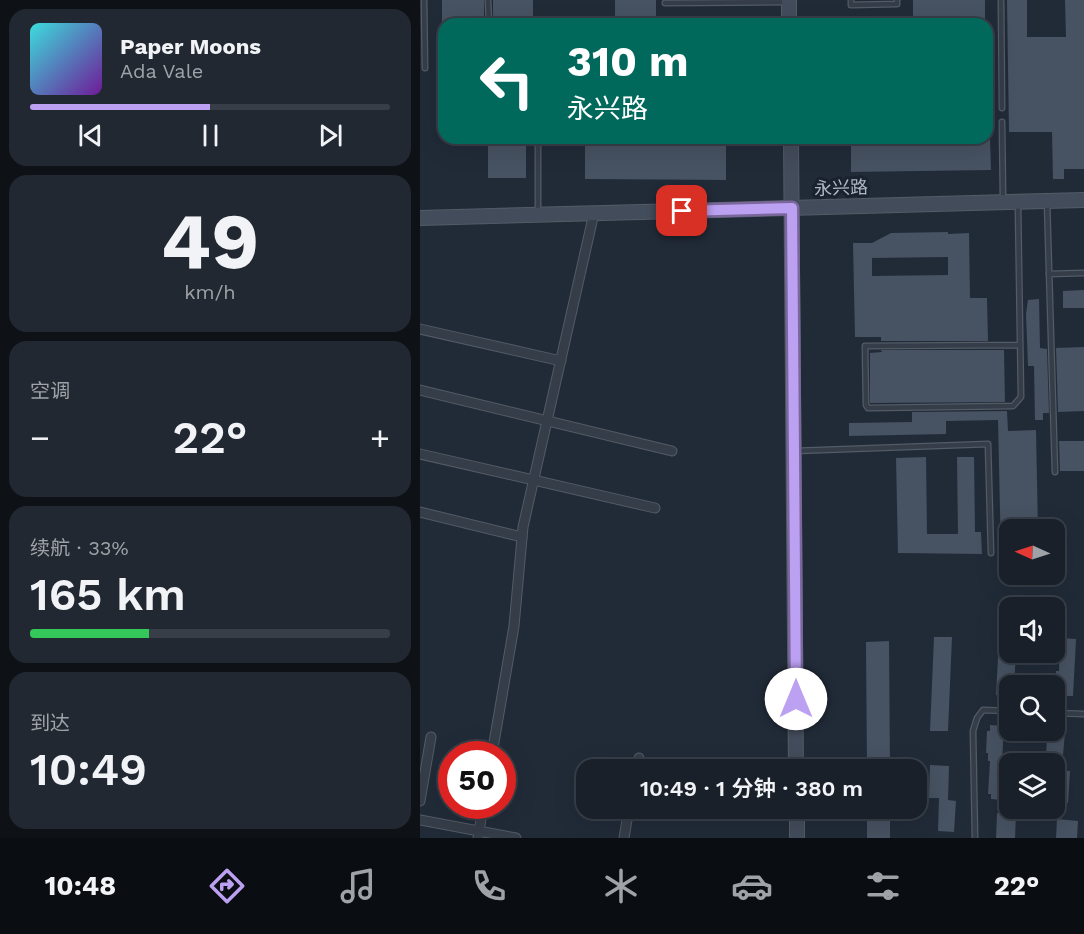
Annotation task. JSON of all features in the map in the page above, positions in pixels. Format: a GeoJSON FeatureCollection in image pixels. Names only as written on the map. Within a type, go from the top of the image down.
{"type":"FeatureCollection","features":[{"type":"Feature","properties":{"kind":"main road"},"geometry":{"type":"LineString","coordinates":[[789,1],[789,18]]}},
{"type":"Feature","properties":{"kind":"main road"},"geometry":{"type":"LineString","coordinates":[[791,144],[796,759]]}},
{"type":"Feature","properties":{"kind":"main road","name":"永兴路"},"geometry":{"type":"LineString","coordinates":[[420,218],[1084,200]]}},
{"type":"Feature","properties":{"kind":"main road"},"geometry":{"type":"LineString","coordinates":[[797,819],[797,838]]}},
{"type":"Feature","properties":{"kind":"street"},"geometry":{"type":"LineString","coordinates":[[494,741],[514,626],[522,537],[594,213]]}},
{"type":"Feature","properties":{"kind":"street"},"geometry":{"type":"LineString","coordinates":[[420,329],[561,362]]}},
{"type":"Feature","properties":{"kind":"street"},"geometry":{"type":"LineString","coordinates":[[420,390],[672,451]]}},
{"type":"Feature","properties":{"kind":"street"},"geometry":{"type":"LineString","coordinates":[[420,454],[655,508]]}},
{"type":"Feature","properties":{"kind":"street"},"geometry":{"type":"LineString","coordinates":[[420,512],[522,537]]}},
{"type":"Feature","properties":{"kind":"street"},"geometry":{"type":"LineString","coordinates":[[420,801],[431,737]]}},
{"type":"Feature","properties":{"kind":"street"},"geometry":{"type":"LineString","coordinates":[[478,835],[481,819]]}},
{"type":"Feature","properties":{"kind":"street"},"geometry":{"type":"LineString","coordinates":[[624,838],[628,819]]}},
{"type":"Feature","properties":{"kind":"street"},"geometry":{"type":"LineString","coordinates":[[420,820],[478,835],[516,838]]}},
{"type":"Feature","properties":{"kind":"lane"},"geometry":{"type":"LineString","coordinates":[[424,0],[425,68]]}},
{"type":"Feature","properties":{"kind":"lane"},"geometry":{"type":"LineString","coordinates":[[488,0],[489,18]]}},
{"type":"Feature","properties":{"kind":"lane"},"geometry":{"type":"LineString","coordinates":[[851,0],[851,5],[897,4],[897,0]]}},
{"type":"Feature","properties":{"kind":"lane"},"geometry":{"type":"LineString","coordinates":[[1001,0],[1002,108]]}},
{"type":"Feature","properties":{"kind":"lane"},"geometry":{"type":"LineString","coordinates":[[665,3],[789,1]]}},
{"type":"Feature","properties":{"kind":"lane"},"geometry":{"type":"LineString","coordinates":[[1002,122],[1003,202]]}},
{"type":"Feature","properties":{"kind":"lane"},"geometry":{"type":"LineString","coordinates":[[538,144],[538,214]]}},
{"type":"Feature","properties":{"kind":"lane"},"geometry":{"type":"LineString","coordinates":[[1047,201],[1055,472]]}},
{"type":"Feature","properties":{"kind":"lane"},"geometry":{"type":"LineString","coordinates":[[1018,202],[1021,397],[1013,406],[868,408],[866,405],[865,346],[1020,345]]}},
{"type":"Feature","properties":{"kind":"lane"},"geometry":{"type":"LineString","coordinates":[[1049,274],[1084,273]]}},
{"type":"Feature","properties":{"kind":"lane"},"geometry":{"type":"LineString","coordinates":[[794,451],[988,444],[991,553]]}},
{"type":"Feature","properties":{"kind":"lane"},"geometry":{"type":"LineString","coordinates":[[975,838],[973,732],[977,718],[983,710],[999,711]]}},
{"type":"Feature","properties":{"kind":"lane"},"geometry":{"type":"LineString","coordinates":[[1065,713],[1084,714]]}},
{"type":"Feature","properties":{"kind":"building"},"geometry":{"type":"Polygon","coordinates":[[[442,0],[484,0],[484,18],[442,18],[442,0]]]}},
{"type":"Feature","properties":{"kind":"building"},"geometry":{"type":"Polygon","coordinates":[[[493,0],[533,0],[533,18],[493,18],[493,0]]]}},
{"type":"Feature","properties":{"kind":"building"},"geometry":{"type":"Polygon","coordinates":[[[615,0],[656,0],[656,18],[615,18],[615,0]]]}},
{"type":"Feature","properties":{"kind":"building"},"geometry":{"type":"Polygon","coordinates":[[[913,0],[985,0],[985,18],[913,18],[913,0]]]}},
{"type":"Feature","properties":{"kind":"building"},"geometry":{"type":"Polygon","coordinates":[[[1007,0],[1027,0],[1027,37],[1066,37],[1065,0],[1084,0],[1084,169],[1064,169],[1064,179],[1053,179],[1052,132],[1009,132],[1007,0]]]}},
{"type":"Feature","properties":{"kind":"building"},"geometry":{"type":"Polygon","coordinates":[[[488,144],[526,144],[526,178],[488,178],[488,144]]]}},
{"type":"Feature","properties":{"kind":"building"},"geometry":{"type":"Polygon","coordinates":[[[585,144],[726,144],[726,180],[585,179],[585,144]]]}},
{"type":"Feature","properties":{"kind":"building"},"geometry":{"type":"Polygon","coordinates":[[[851,144],[990,144],[991,170],[851,172],[851,144]]]}},
{"type":"Feature","properties":{"kind":"building"},"geometry":{"type":"Polygon","coordinates":[[[891,233],[969,233],[970,298],[987,298],[988,341],[881,341],[881,337],[855,337],[853,243],[872,243],[891,233]],[[948,257],[872,258],[872,276],[948,275],[948,257]]]}},
{"type":"Feature","properties":{"kind":"building"},"geometry":{"type":"Polygon","coordinates":[[[1084,290],[1084,308],[1063,308],[1063,291],[1084,290]]]}},
{"type":"Feature","properties":{"kind":"building"},"geometry":{"type":"Polygon","coordinates":[[[1039,299],[1040,348],[1047,349],[1049,413],[1043,413],[1043,420],[1035,420],[1034,366],[1028,366],[1026,314],[1028,300],[1039,299]]]}},
{"type":"Feature","properties":{"kind":"building"},"geometry":{"type":"Polygon","coordinates":[[[1084,347],[1084,411],[1058,412],[1056,348],[1084,347]]]}},
{"type":"Feature","properties":{"kind":"building"},"geometry":{"type":"Polygon","coordinates":[[[881,350],[1004,350],[1005,402],[870,403],[870,353],[882,352],[881,350]]]}},
{"type":"Feature","properties":{"kind":"building"},"geometry":{"type":"Polygon","coordinates":[[[1007,411],[1008,431],[1036,430],[1038,519],[1000,519],[998,420],[946,421],[946,434],[849,436],[849,423],[912,422],[912,412],[1007,411]]]}},
{"type":"Feature","properties":{"kind":"building"},"geometry":{"type":"Polygon","coordinates":[[[1059,441],[1084,441],[1084,471],[1060,471],[1059,441]]]}},
{"type":"Feature","properties":{"kind":"building"},"geometry":{"type":"Polygon","coordinates":[[[926,457],[927,534],[958,534],[957,457],[974,457],[975,532],[981,532],[982,554],[898,553],[896,458],[926,457]]]}},
{"type":"Feature","properties":{"kind":"building"},"geometry":{"type":"Polygon","coordinates":[[[934,637],[952,637],[948,731],[930,731],[934,637]]]}},
{"type":"Feature","properties":{"kind":"building"},"geometry":{"type":"Polygon","coordinates":[[[1065,638],[1076,639],[1073,696],[1065,696],[1065,675],[1056,675],[1056,671],[1059,671],[1059,663],[1065,663],[1065,638]]]}},
{"type":"Feature","properties":{"kind":"building"},"geometry":{"type":"Polygon","coordinates":[[[999,639],[999,663],[1015,663],[1015,675],[999,675],[999,695],[996,695],[999,639]]]}},
{"type":"Feature","properties":{"kind":"building"},"geometry":{"type":"Polygon","coordinates":[[[889,641],[890,759],[867,759],[866,642],[889,641]]]}},
{"type":"Feature","properties":{"kind":"building"},"geometry":{"type":"Polygon","coordinates":[[[990,725],[999,726],[999,741],[1003,741],[1002,753],[999,753],[999,800],[991,799],[991,794],[988,794],[990,761],[986,753],[987,731],[990,731],[990,725]]]}},
{"type":"Feature","properties":{"kind":"building"},"geometry":{"type":"Polygon","coordinates":[[[1047,741],[1064,741],[1063,753],[1046,753],[1047,741]]]}},
{"type":"Feature","properties":{"kind":"building"},"geometry":{"type":"Polygon","coordinates":[[[930,765],[949,766],[948,800],[956,801],[954,832],[938,831],[939,798],[929,798],[930,765]]]}},
{"type":"Feature","properties":{"kind":"building"},"geometry":{"type":"Polygon","coordinates":[[[1065,771],[1070,771],[1068,803],[1065,803],[1065,771]]]}},
{"type":"Feature","properties":{"kind":"building"},"geometry":{"type":"Polygon","coordinates":[[[997,813],[999,813],[999,819],[1016,819],[1015,838],[996,838],[997,813]]]}},
{"type":"Feature","properties":{"kind":"building"},"geometry":{"type":"Polygon","coordinates":[[[867,819],[890,819],[890,838],[867,838],[867,819]]]}},
{"type":"Feature","properties":{"kind":"building"},"geometry":{"type":"Polygon","coordinates":[[[1057,819],[1078,821],[1077,838],[1056,838],[1057,819]]]}},
{"type":"Feature","properties":{"kind":"route"},"geometry":{"type":"LineString","coordinates":[[682,211],[792,208],[796,699]]}}]}
